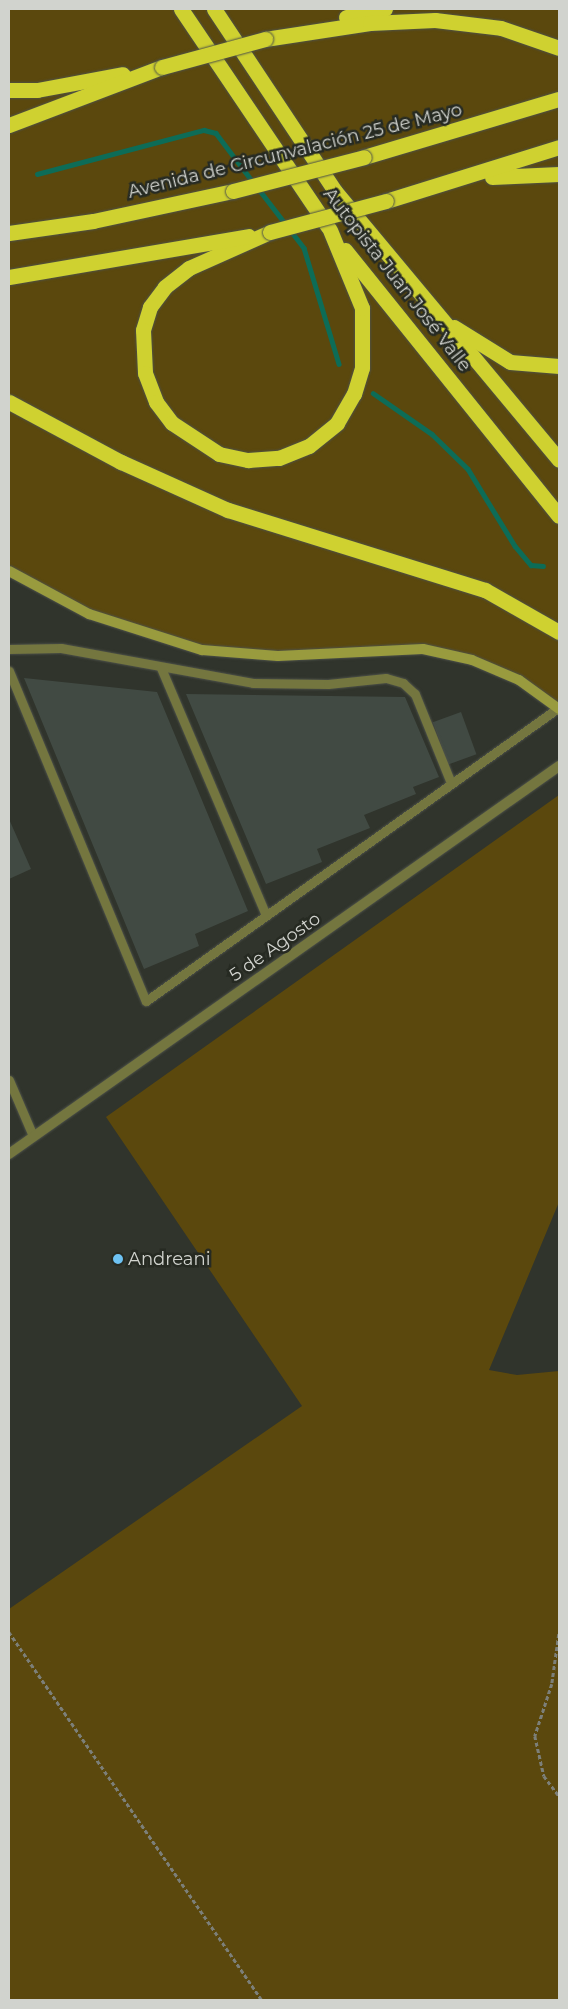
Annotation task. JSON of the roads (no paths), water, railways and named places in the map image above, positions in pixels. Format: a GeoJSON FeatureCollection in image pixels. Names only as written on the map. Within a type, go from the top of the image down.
{"type":"FeatureCollection","features":[{"type":"Feature","properties":{"kind":"highway","name":"Autopista Juan José Valle"},"geometry":{"type":"LineString","coordinates":[[181,9],[330,230],[559,516]]}},
{"type":"Feature","properties":{"kind":"highway","name":"Autopista Juan José Valle"},"geometry":{"type":"LineString","coordinates":[[214,9],[335,190],[426,303],[559,460]]}},
{"type":"Feature","properties":{"kind":"highway"},"geometry":{"type":"LineString","coordinates":[[9,90],[37,90],[162,67],[385,9]]}},
{"type":"Feature","properties":{"kind":"highway"},"geometry":{"type":"LineString","coordinates":[[265,39],[370,23],[435,20],[501,28],[559,48]]}},
{"type":"Feature","properties":{"kind":"highway"},"geometry":{"type":"LineString","coordinates":[[9,126],[162,67]]}},
{"type":"Feature","properties":{"kind":"highway","name":"Avenida de Circunvalación 25 de Mayo"},"geometry":{"type":"LineString","coordinates":[[9,233],[93,221],[232,190],[364,157],[559,99]]}},
{"type":"Feature","properties":{"kind":"highway"},"geometry":{"type":"LineString","coordinates":[[9,277],[270,232],[446,184],[559,147]]}},
{"type":"Feature","properties":{"kind":"highway"},"geometry":{"type":"LineString","coordinates":[[446,184],[520,173],[559,174]]}},
{"type":"Feature","properties":{"kind":"highway"},"geometry":{"type":"LineString","coordinates":[[270,232],[189,268],[165,287],[150,307],[143,330],[145,373],[156,402],[172,423],[219,454],[248,460],[280,458],[309,446],[337,423],[354,394],[362,368],[362,308],[330,230]]}},
{"type":"Feature","properties":{"kind":"highway"},"geometry":{"type":"LineString","coordinates":[[426,303],[486,350],[510,362],[559,366]]}},
{"type":"Feature","properties":{"kind":"highway"},"geometry":{"type":"LineString","coordinates":[[9,402],[121,462],[228,510],[485,590],[559,632]]}},
{"type":"Feature","properties":{"kind":"main road"},"geometry":{"type":"LineString","coordinates":[[9,570],[89,614],[202,650],[278,656],[423,649],[487,666],[519,680],[558,708]]}},
{"type":"Feature","properties":{"kind":"street","name":"5 de Agosto"},"geometry":{"type":"LineString","coordinates":[[9,1154],[559,766]]}},
{"type":"Feature","properties":{"kind":"lane"},"geometry":{"type":"LineString","coordinates":[[9,649],[61,648],[161,668],[253,683],[328,684],[386,678],[403,683],[415,694],[451,784]]}},
{"type":"Feature","properties":{"kind":"lane"},"geometry":{"type":"LineString","coordinates":[[161,668],[266,915]]}},
{"type":"Feature","properties":{"kind":"lane"},"geometry":{"type":"LineString","coordinates":[[9,671],[146,1001],[558,708]]}},
{"type":"Feature","properties":{"kind":"lane"},"geometry":{"type":"LineString","coordinates":[[9,1080],[33,1136]]}},
{"type":"Feature","properties":{"kind":"waterway"},"geometry":{"type":"LineString","coordinates":[[37,174],[204,130],[216,133],[253,182]]}},
{"type":"Feature","properties":{"kind":"waterway"},"geometry":{"type":"LineString","coordinates":[[258,188],[304,248],[339,364]]}},
{"type":"Feature","properties":{"kind":"waterway"},"geometry":{"type":"LineString","coordinates":[[373,393],[432,434],[468,469],[515,546],[531,565],[543,566]]}},
{"type":"Feature","properties":{"kind":"place","name":"Andreani"},"geometry":{"type":"Point","coordinates":[118,1259]}}]}
